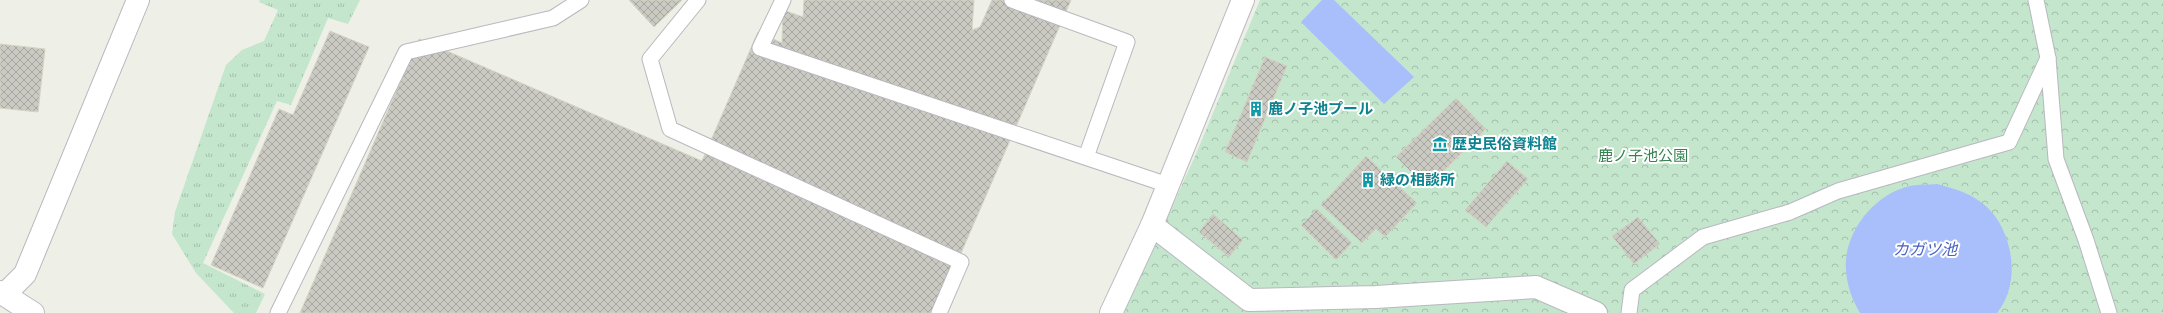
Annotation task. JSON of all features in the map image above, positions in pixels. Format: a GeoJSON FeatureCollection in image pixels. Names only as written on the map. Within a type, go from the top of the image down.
{"type":"FeatureCollection","features":[{"type":"Feature","properties":{"kind":"street"},"geometry":{"type":"LineString","coordinates":[[33,313],[3,293],[25,274],[138,0]]}},
{"type":"Feature","properties":{"kind":"street"},"geometry":{"type":"LineString","coordinates":[[1111,313],[1152,225],[1243,0]]}},
{"type":"Feature","properties":{"kind":"street"},"geometry":{"type":"LineString","coordinates":[[1152,225],[1249,300],[1376,298],[1536,287],[1596,313]]}},
{"type":"Feature","properties":{"kind":"lane"},"geometry":{"type":"LineString","coordinates":[[278,313],[406,52],[553,18],[581,0]]}},
{"type":"Feature","properties":{"kind":"lane"},"geometry":{"type":"LineString","coordinates":[[698,0],[650,59],[670,129],[961,262],[939,313]]}},
{"type":"Feature","properties":{"kind":"lane"},"geometry":{"type":"LineString","coordinates":[[783,0],[760,48],[1168,185]]}},
{"type":"Feature","properties":{"kind":"lane"},"geometry":{"type":"LineString","coordinates":[[1012,0],[1127,42],[1086,158]]}},
{"type":"Feature","properties":{"kind":"lane"},"geometry":{"type":"LineString","coordinates":[[2036,0],[2048,58],[2056,159],[2086,240],[2109,313]]}},
{"type":"Feature","properties":{"kind":"lane"},"geometry":{"type":"LineString","coordinates":[[1629,313],[1632,290],[1703,237],[1790,212],[1838,191],[2009,142],[2048,58]]}},
{"type":"Feature","properties":{"kind":"green space"},"geometry":{"type":"Polygon","coordinates":[[[260,0],[360,0],[348,24],[328,18],[291,105],[277,101],[203,263],[265,294],[256,313],[234,313],[196,273],[172,234],[175,212],[226,65],[242,50],[264,41],[278,10],[259,2],[260,0]]]}},
{"type":"Feature","properties":{"kind":"green space","name":"鹿ノ子池公園"},"geometry":{"type":"Polygon","coordinates":[[[1260,0],[2163,0],[2163,313],[1124,313],[1196,154],[1260,0]]]}},
{"type":"Feature","properties":{"kind":"water"},"geometry":{"type":"Polygon","coordinates":[[[1322,0],[1334,0],[1414,77],[1384,104],[1301,22],[1322,0]]]}},
{"type":"Feature","properties":{"kind":"water","name":"カガツ池"},"geometry":{"type":"Polygon","coordinates":[[[1937,184],[1970,195],[1982,202],[1996,218],[2003,230],[2008,244],[2012,274],[2005,301],[1997,313],[1860,313],[1850,292],[1846,270],[1846,256],[1855,229],[1863,217],[1884,197],[1897,190],[1913,185],[1937,184]]]}},
{"type":"Feature","properties":{"kind":"building"},"geometry":{"type":"Polygon","coordinates":[[[629,0],[682,0],[654,27],[629,0]]]}},
{"type":"Feature","properties":{"kind":"building"},"geometry":{"type":"Polygon","coordinates":[[[804,0],[974,0],[972,30],[980,27],[992,0],[1071,0],[935,313],[300,313],[419,39],[702,161],[758,32],[782,43],[783,10],[803,17],[804,0]]]}},
{"type":"Feature","properties":{"kind":"building"},"geometry":{"type":"Polygon","coordinates":[[[330,31],[369,47],[263,288],[211,265],[279,109],[293,115],[330,31]]]}},
{"type":"Feature","properties":{"kind":"building"},"geometry":{"type":"Polygon","coordinates":[[[0,44],[45,49],[38,112],[0,108],[0,44]]]}},
{"type":"Feature","properties":{"kind":"building","name":"鹿ノ子池プール"},"geometry":{"type":"Polygon","coordinates":[[[1265,57],[1287,66],[1247,162],[1225,152],[1265,57]]]}},
{"type":"Feature","properties":{"kind":"building"},"geometry":{"type":"Polygon","coordinates":[[[1456,98],[1486,129],[1427,188],[1396,157],[1456,98]]]}},
{"type":"Feature","properties":{"kind":"building","name":"緑の相談所"},"geometry":{"type":"Polygon","coordinates":[[[1366,156],[1417,203],[1385,237],[1376,229],[1362,243],[1321,205],[1366,156]]]}},
{"type":"Feature","properties":{"kind":"building"},"geometry":{"type":"Polygon","coordinates":[[[1507,161],[1528,179],[1486,227],[1465,210],[1507,161]]]}},
{"type":"Feature","properties":{"kind":"building"},"geometry":{"type":"Polygon","coordinates":[[[1317,209],[1352,243],[1336,260],[1301,225],[1317,209]]]}},
{"type":"Feature","properties":{"kind":"building"},"geometry":{"type":"Polygon","coordinates":[[[1213,214],[1243,240],[1229,257],[1199,232],[1213,214]]]}},
{"type":"Feature","properties":{"kind":"building"},"geometry":{"type":"Polygon","coordinates":[[[1638,217],[1660,244],[1634,264],[1612,236],[1638,217]]]}},
{"type":"Feature","properties":{"kind":"place","name":"鹿ノ子池プール"},"geometry":{"type":"Point","coordinates":[1256,109]}},
{"type":"Feature","properties":{"kind":"place","name":"歴史民俗資料館"},"geometry":{"type":"Point","coordinates":[1440,144]}},
{"type":"Feature","properties":{"kind":"place","name":"緑の相談所"},"geometry":{"type":"Point","coordinates":[1368,180]}}]}
